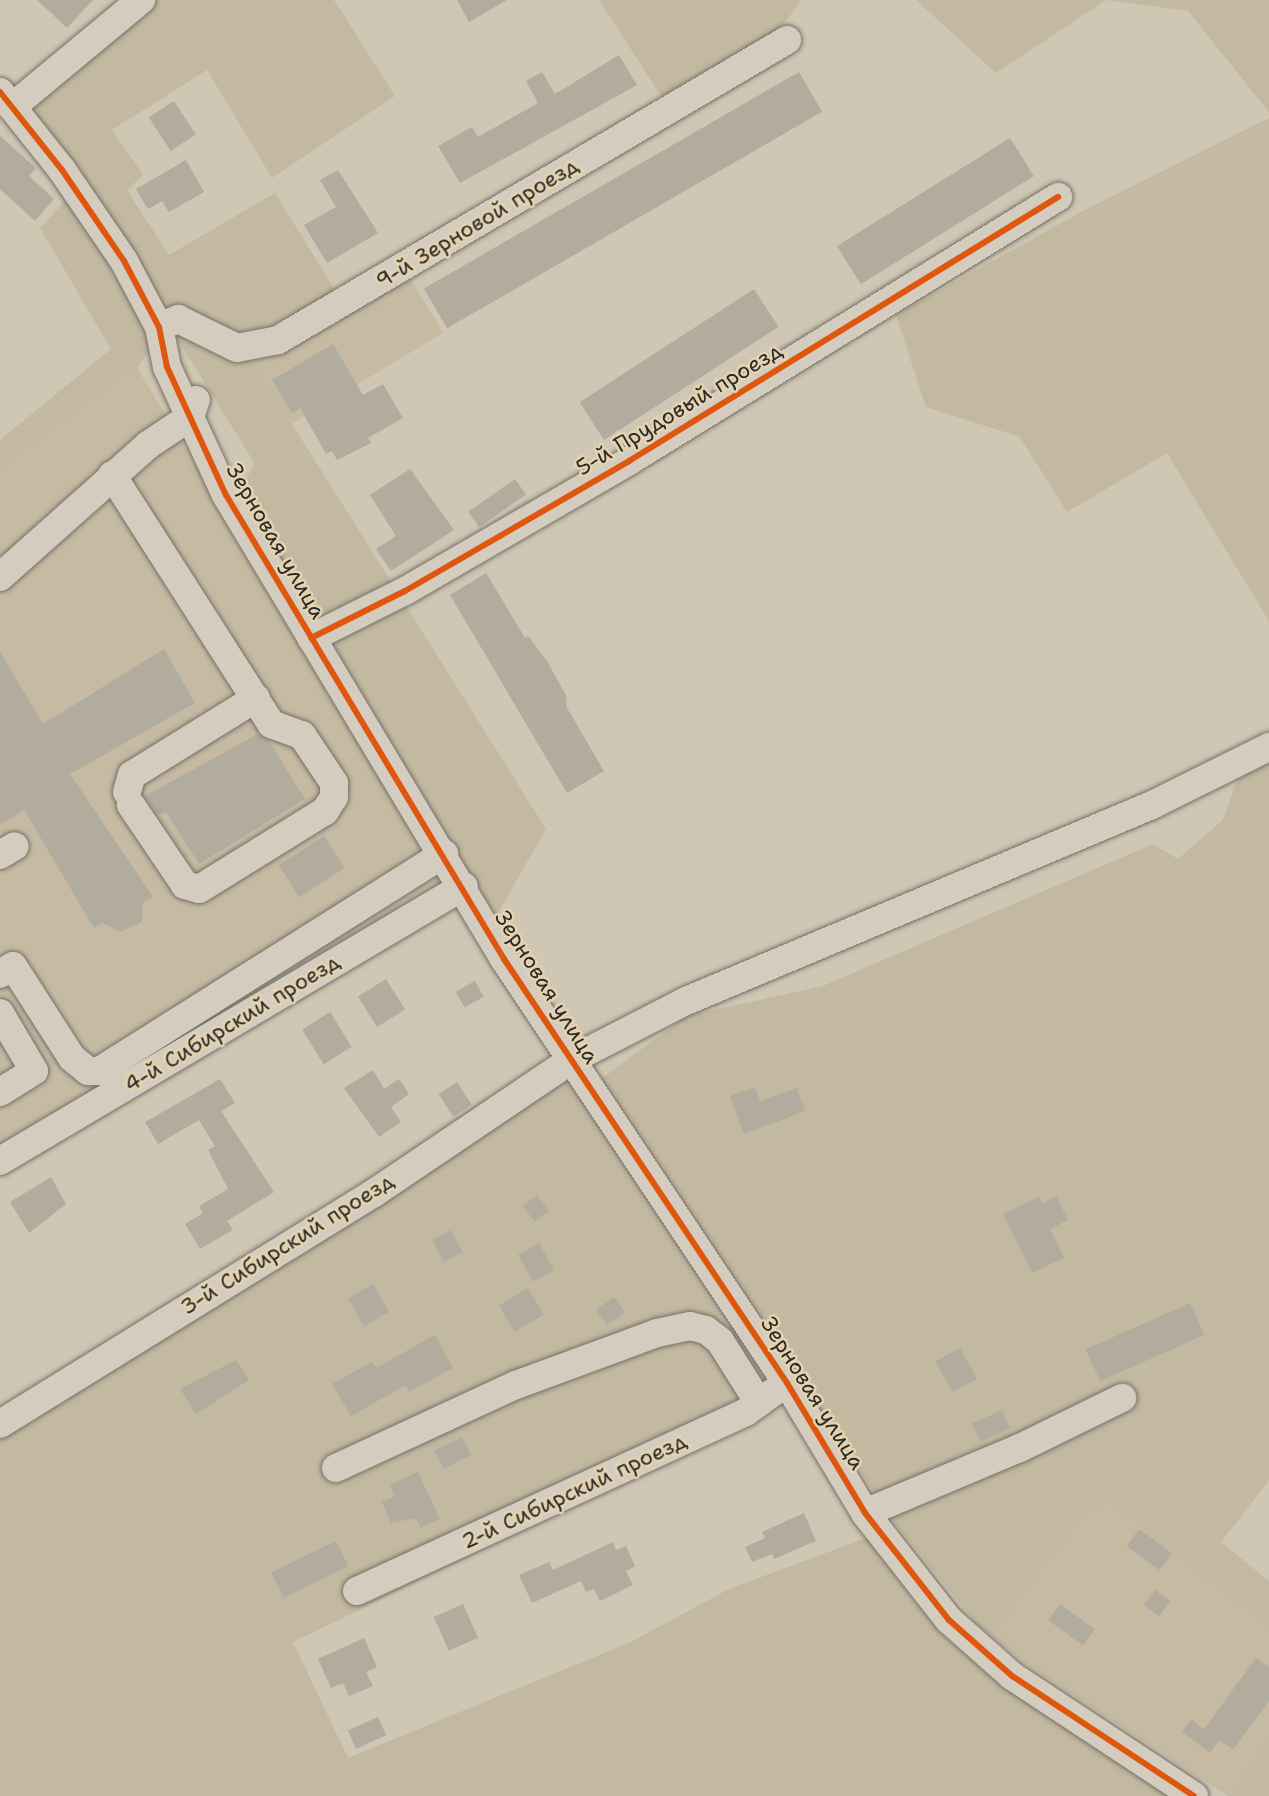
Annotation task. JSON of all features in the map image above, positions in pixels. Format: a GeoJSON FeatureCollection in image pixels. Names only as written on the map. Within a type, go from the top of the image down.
{"type":"FeatureCollection","features":[{"type":"Feature","properties":{"kind":"street"},"geometry":{"type":"LineString","coordinates":[[6,100],[141,0]]}},
{"type":"Feature","properties":{"kind":"street","name":"9-й Зерновой проезд"},"geometry":{"type":"LineString","coordinates":[[159,327],[178,319],[237,348],[278,340],[787,40]]}},
{"type":"Feature","properties":{"kind":"street","name":"Зерновая улица"},"geometry":{"type":"LineString","coordinates":[[6,100],[62,170],[124,261],[159,327],[167,367],[226,495],[464,886],[504,959],[787,1383],[865,1513],[949,1620],[1012,1676],[1194,1796]]}},
{"type":"Feature","properties":{"kind":"street","name":"5-й Прудовый проезд"},"geometry":{"type":"LineString","coordinates":[[312,638],[405,591],[629,461],[1058,197]]}},
{"type":"Feature","properties":{"kind":"street"},"geometry":{"type":"LineString","coordinates":[[0,577],[112,476],[190,417]]}},
{"type":"Feature","properties":{"kind":"street"},"geometry":{"type":"LineString","coordinates":[[112,476],[256,698],[271,724],[302,735],[334,783],[334,797],[325,811],[199,889],[185,885],[129,798],[132,774],[256,698]]}},
{"type":"Feature","properties":{"kind":"street","name":"3-й Сибирский проезд"},"geometry":{"type":"LineString","coordinates":[[0,1424],[374,1192],[571,1059],[686,1001],[1152,805],[1269,747]]}},
{"type":"Feature","properties":{"kind":"street"},"geometry":{"type":"LineString","coordinates":[[0,974],[14,966],[72,1058],[88,1071],[99,1071],[444,854]]}},
{"type":"Feature","properties":{"kind":"street","name":"4-й Сибирский проезд"},"geometry":{"type":"LineString","coordinates":[[0,1161],[464,886]]}},
{"type":"Feature","properties":{"kind":"street"},"geometry":{"type":"LineString","coordinates":[[0,1014],[34,1071],[0,1092]]}},
{"type":"Feature","properties":{"kind":"street"},"geometry":{"type":"LineString","coordinates":[[336,1468],[516,1385],[657,1333],[690,1326],[706,1330],[720,1341],[759,1403]]}},
{"type":"Feature","properties":{"kind":"street","name":"2-й Сибирский проезд"},"geometry":{"type":"LineString","coordinates":[[357,1591],[759,1403],[787,1383]]}},
{"type":"Feature","properties":{"kind":"street"},"geometry":{"type":"LineString","coordinates":[[865,1513],[1020,1448],[1122,1398]]}},
{"type":"Feature","properties":{"kind":"shaded area"},"geometry":{"type":"Polygon","coordinates":[[[151,0],[334,0],[395,96],[272,178],[207,70],[112,130],[143,175],[127,190],[169,255],[275,193],[338,295],[275,335],[240,338],[159,304],[34,116],[35,105],[151,0]]]}},
{"type":"Feature","properties":{"kind":"shaded area"},"geometry":{"type":"Polygon","coordinates":[[[599,0],[801,0],[782,27],[665,102],[599,0]]]}},
{"type":"Feature","properties":{"kind":"shaded area"},"geometry":{"type":"Polygon","coordinates":[[[916,0],[1106,0],[996,73],[916,0]]]}},
{"type":"Feature","properties":{"kind":"shaded area"},"geometry":{"type":"Polygon","coordinates":[[[1107,0],[1269,0],[1269,112],[1188,11],[1107,0]]]}},
{"type":"Feature","properties":{"kind":"shaded area"},"geometry":{"type":"Polygon","coordinates":[[[1269,118],[1269,621],[1167,453],[1067,512],[1020,437],[926,407],[896,315],[1081,212],[1269,118]]]}},
{"type":"Feature","properties":{"kind":"shaded area"},"geometry":{"type":"Polygon","coordinates":[[[70,196],[155,342],[137,368],[0,470],[0,440],[111,349],[40,228],[70,196]]]}},
{"type":"Feature","properties":{"kind":"shaded area"},"geometry":{"type":"Polygon","coordinates":[[[411,279],[443,333],[288,426],[250,357],[282,350],[411,279]]]}},
{"type":"Feature","properties":{"kind":"shaded area"},"geometry":{"type":"Polygon","coordinates":[[[179,326],[250,357],[546,829],[495,918],[238,491],[255,464],[175,335],[179,326]]]}},
{"type":"Feature","properties":{"kind":"shaded area"},"geometry":{"type":"Polygon","coordinates":[[[137,368],[446,877],[446,885],[0,1154],[0,470],[137,368]]]}},
{"type":"Feature","properties":{"kind":"shaded area"},"geometry":{"type":"Polygon","coordinates":[[[1269,738],[1269,1480],[1221,1542],[1269,1581],[1269,1629],[1111,1503],[1088,1512],[992,1636],[977,1624],[894,1522],[601,1079],[686,1016],[823,986],[1153,844],[1178,859],[1223,820],[1235,785],[1269,738]]]}},
{"type":"Feature","properties":{"kind":"shaded area"},"geometry":{"type":"Polygon","coordinates":[[[558,1081],[570,1081],[771,1375],[751,1420],[293,1642],[348,1758],[631,1642],[729,1589],[866,1538],[939,1632],[1002,1686],[1172,1796],[0,1796],[0,1410],[371,1184],[558,1081]]]}},
{"type":"Feature","properties":{"kind":"shaded area"},"geometry":{"type":"Polygon","coordinates":[[[1112,1503],[1269,1629],[1269,1736],[1228,1796],[1023,1662],[992,1636],[1088,1512],[1112,1503]]]}},
{"type":"Feature","properties":{"kind":"shaded area"},"geometry":{"type":"Polygon","coordinates":[[[1269,1736],[1269,1796],[1228,1796],[1269,1736]]]}},
{"type":"Feature","properties":{"kind":"building"},"geometry":{"type":"Polygon","coordinates":[[[37,0],[93,0],[67,28],[37,0]]]}},
{"type":"Feature","properties":{"kind":"building"},"geometry":{"type":"Polygon","coordinates":[[[457,0],[507,0],[469,22],[457,0]]]}},
{"type":"Feature","properties":{"kind":"building"},"geometry":{"type":"Polygon","coordinates":[[[619,55],[637,85],[460,183],[438,146],[472,127],[478,137],[538,103],[526,81],[542,72],[555,94],[619,55]]]}},
{"type":"Feature","properties":{"kind":"building"},"geometry":{"type":"Polygon","coordinates":[[[799,72],[822,112],[447,328],[424,288],[799,72]]]}},
{"type":"Feature","properties":{"kind":"building"},"geometry":{"type":"Polygon","coordinates":[[[174,101],[196,135],[171,151],[149,117],[174,101]]]}},
{"type":"Feature","properties":{"kind":"building"},"geometry":{"type":"Polygon","coordinates":[[[0,136],[36,168],[29,176],[54,199],[35,221],[0,189],[0,136]]]}},
{"type":"Feature","properties":{"kind":"building"},"geometry":{"type":"Polygon","coordinates":[[[1010,138],[1034,176],[861,284],[837,246],[1010,138]]]}},
{"type":"Feature","properties":{"kind":"building"},"geometry":{"type":"Polygon","coordinates":[[[186,160],[204,192],[169,212],[162,201],[148,209],[136,189],[186,160]]]}},
{"type":"Feature","properties":{"kind":"building"},"geometry":{"type":"Polygon","coordinates":[[[338,170],[378,233],[327,263],[304,225],[336,207],[320,180],[338,170]]]}},
{"type":"Feature","properties":{"kind":"building"},"geometry":{"type":"Polygon","coordinates":[[[754,289],[779,327],[604,440],[580,402],[754,289]]]}},
{"type":"Feature","properties":{"kind":"building"},"geometry":{"type":"Polygon","coordinates":[[[333,344],[363,395],[383,384],[403,418],[368,438],[371,443],[337,460],[332,451],[326,454],[300,408],[292,413],[272,380],[333,344]]]}},
{"type":"Feature","properties":{"kind":"building"},"geometry":{"type":"Polygon","coordinates":[[[410,469],[454,530],[391,571],[376,549],[396,536],[370,495],[410,469]]]}},
{"type":"Feature","properties":{"kind":"building"},"geometry":{"type":"Polygon","coordinates":[[[515,479],[526,495],[479,527],[468,512],[515,479]]]}},
{"type":"Feature","properties":{"kind":"building"},"geometry":{"type":"Polygon","coordinates":[[[486,573],[525,638],[528,636],[547,661],[566,695],[567,708],[604,771],[567,793],[450,595],[486,573]]]}},
{"type":"Feature","properties":{"kind":"building"},"geometry":{"type":"Polygon","coordinates":[[[164,649],[195,703],[70,774],[153,897],[143,902],[142,922],[120,932],[103,923],[94,928],[24,810],[0,825],[0,652],[43,724],[164,649]]]}},
{"type":"Feature","properties":{"kind":"building"},"geometry":{"type":"Polygon","coordinates":[[[258,734],[269,741],[305,799],[199,864],[166,812],[158,815],[145,796],[258,734]]]}},
{"type":"Feature","properties":{"kind":"building"},"geometry":{"type":"Polygon","coordinates":[[[324,836],[345,868],[299,897],[279,865],[324,836]]]}},
{"type":"Feature","properties":{"kind":"building"},"geometry":{"type":"Polygon","coordinates":[[[386,979],[405,1010],[377,1027],[358,996],[386,979]]]}},
{"type":"Feature","properties":{"kind":"building"},"geometry":{"type":"Polygon","coordinates":[[[475,981],[484,997],[464,1007],[456,992],[475,981]]]}},
{"type":"Feature","properties":{"kind":"building"},"geometry":{"type":"Polygon","coordinates":[[[330,1012],[352,1047],[324,1064],[302,1029],[330,1012]]]}},
{"type":"Feature","properties":{"kind":"building"},"geometry":{"type":"Polygon","coordinates":[[[373,1070],[384,1089],[399,1079],[409,1094],[391,1107],[401,1122],[379,1137],[344,1088],[373,1070]]]}},
{"type":"Feature","properties":{"kind":"building"},"geometry":{"type":"Polygon","coordinates":[[[220,1079],[235,1103],[221,1111],[274,1192],[227,1221],[233,1230],[200,1249],[185,1224],[203,1213],[199,1206],[228,1189],[208,1150],[215,1146],[199,1120],[158,1144],[145,1122],[220,1079]]]}},
{"type":"Feature","properties":{"kind":"building"},"geometry":{"type":"Polygon","coordinates":[[[457,1082],[472,1105],[453,1117],[439,1094],[457,1082]]]}},
{"type":"Feature","properties":{"kind":"building"},"geometry":{"type":"Polygon","coordinates":[[[755,1087],[760,1101],[797,1088],[805,1111],[744,1134],[730,1096],[755,1087]]]}},
{"type":"Feature","properties":{"kind":"building"},"geometry":{"type":"Polygon","coordinates":[[[51,1177],[66,1204],[29,1233],[10,1202],[51,1177]]]}},
{"type":"Feature","properties":{"kind":"building"},"geometry":{"type":"Polygon","coordinates":[[[537,1195],[549,1211],[535,1222],[523,1206],[537,1195]]]}},
{"type":"Feature","properties":{"kind":"building"},"geometry":{"type":"Polygon","coordinates":[[[1056,1196],[1068,1220],[1050,1229],[1064,1258],[1032,1273],[1003,1214],[1039,1197],[1042,1203],[1056,1196]]]}},
{"type":"Feature","properties":{"kind":"building"},"geometry":{"type":"Polygon","coordinates":[[[451,1230],[462,1252],[444,1262],[432,1240],[451,1230]]]}},
{"type":"Feature","properties":{"kind":"building"},"geometry":{"type":"Polygon","coordinates":[[[539,1243],[554,1270],[533,1282],[518,1255],[539,1243]]]}},
{"type":"Feature","properties":{"kind":"building"},"geometry":{"type":"Polygon","coordinates":[[[373,1284],[389,1312],[364,1326],[348,1298],[373,1284]]]}},
{"type":"Feature","properties":{"kind":"building"},"geometry":{"type":"Polygon","coordinates":[[[528,1288],[544,1315],[515,1332],[499,1306],[528,1288]]]}},
{"type":"Feature","properties":{"kind":"building"},"geometry":{"type":"Polygon","coordinates":[[[614,1297],[625,1313],[607,1325],[596,1310],[614,1297]]]}},
{"type":"Feature","properties":{"kind":"building"},"geometry":{"type":"Polygon","coordinates":[[[1190,1303],[1204,1335],[1100,1381],[1086,1349],[1190,1303]]]}},
{"type":"Feature","properties":{"kind":"building"},"geometry":{"type":"Polygon","coordinates":[[[435,1335],[453,1368],[409,1392],[406,1385],[351,1416],[332,1384],[372,1362],[376,1368],[435,1335]]]}},
{"type":"Feature","properties":{"kind":"building"},"geometry":{"type":"Polygon","coordinates":[[[960,1348],[977,1379],[952,1392],[936,1362],[960,1348]]]}},
{"type":"Feature","properties":{"kind":"building"},"geometry":{"type":"Polygon","coordinates":[[[236,1360],[249,1380],[196,1414],[180,1389],[236,1360]]]}},
{"type":"Feature","properties":{"kind":"building"},"geometry":{"type":"Polygon","coordinates":[[[1002,1410],[1010,1428],[980,1442],[972,1423],[1002,1410]]]}},
{"type":"Feature","properties":{"kind":"building"},"geometry":{"type":"Polygon","coordinates":[[[462,1437],[471,1455],[443,1469],[434,1451],[462,1437]]]}},
{"type":"Feature","properties":{"kind":"building"},"geometry":{"type":"Polygon","coordinates":[[[418,1472],[440,1519],[421,1528],[416,1518],[391,1523],[382,1502],[395,1496],[390,1485],[418,1472]]]}},
{"type":"Feature","properties":{"kind":"building"},"geometry":{"type":"Polygon","coordinates":[[[804,1513],[816,1541],[774,1559],[772,1554],[752,1562],[745,1547],[765,1538],[762,1532],[804,1513]]]}},
{"type":"Feature","properties":{"kind":"building"},"geometry":{"type":"Polygon","coordinates":[[[1139,1529],[1172,1553],[1160,1570],[1127,1546],[1139,1529]]]}},
{"type":"Feature","properties":{"kind":"building"},"geometry":{"type":"Polygon","coordinates":[[[336,1541],[348,1566],[284,1598],[271,1573],[336,1541]]]}},
{"type":"Feature","properties":{"kind":"building"},"geometry":{"type":"Polygon","coordinates":[[[613,1542],[616,1550],[626,1546],[635,1566],[626,1571],[633,1585],[600,1601],[594,1589],[586,1592],[581,1581],[532,1603],[519,1575],[549,1562],[553,1570],[613,1542]]]}},
{"type":"Feature","properties":{"kind":"building"},"geometry":{"type":"Polygon","coordinates":[[[1155,1590],[1170,1601],[1159,1617],[1144,1605],[1155,1590]]]}},
{"type":"Feature","properties":{"kind":"building"},"geometry":{"type":"Polygon","coordinates":[[[463,1604],[478,1638],[449,1651],[434,1617],[463,1604]]]}},
{"type":"Feature","properties":{"kind":"building"},"geometry":{"type":"Polygon","coordinates":[[[1060,1604],[1095,1629],[1083,1645],[1048,1620],[1060,1604]]]}},
{"type":"Feature","properties":{"kind":"building"},"geometry":{"type":"Polygon","coordinates":[[[364,1638],[377,1667],[366,1672],[373,1686],[349,1696],[343,1683],[331,1688],[318,1659],[364,1638]]]}},
{"type":"Feature","properties":{"kind":"building"},"geometry":{"type":"Polygon","coordinates":[[[1256,1658],[1269,1667],[1269,1701],[1233,1750],[1219,1740],[1210,1753],[1182,1732],[1191,1719],[1204,1729],[1256,1658]]]}},
{"type":"Feature","properties":{"kind":"building"},"geometry":{"type":"Polygon","coordinates":[[[378,1717],[386,1735],[356,1749],[348,1730],[378,1717]]]}},
{"type":"Feature","properties":{"kind":"cycle path"},"geometry":{"type":"LineString","coordinates":[[0,92],[62,170],[124,261],[159,327],[167,367],[226,495],[504,959],[787,1383],[865,1513],[949,1620],[1012,1676],[1194,1796]]}},
{"type":"Feature","properties":{"kind":"cycle path"},"geometry":{"type":"LineString","coordinates":[[311,638],[405,591],[629,461],[1058,197]]}}]}
